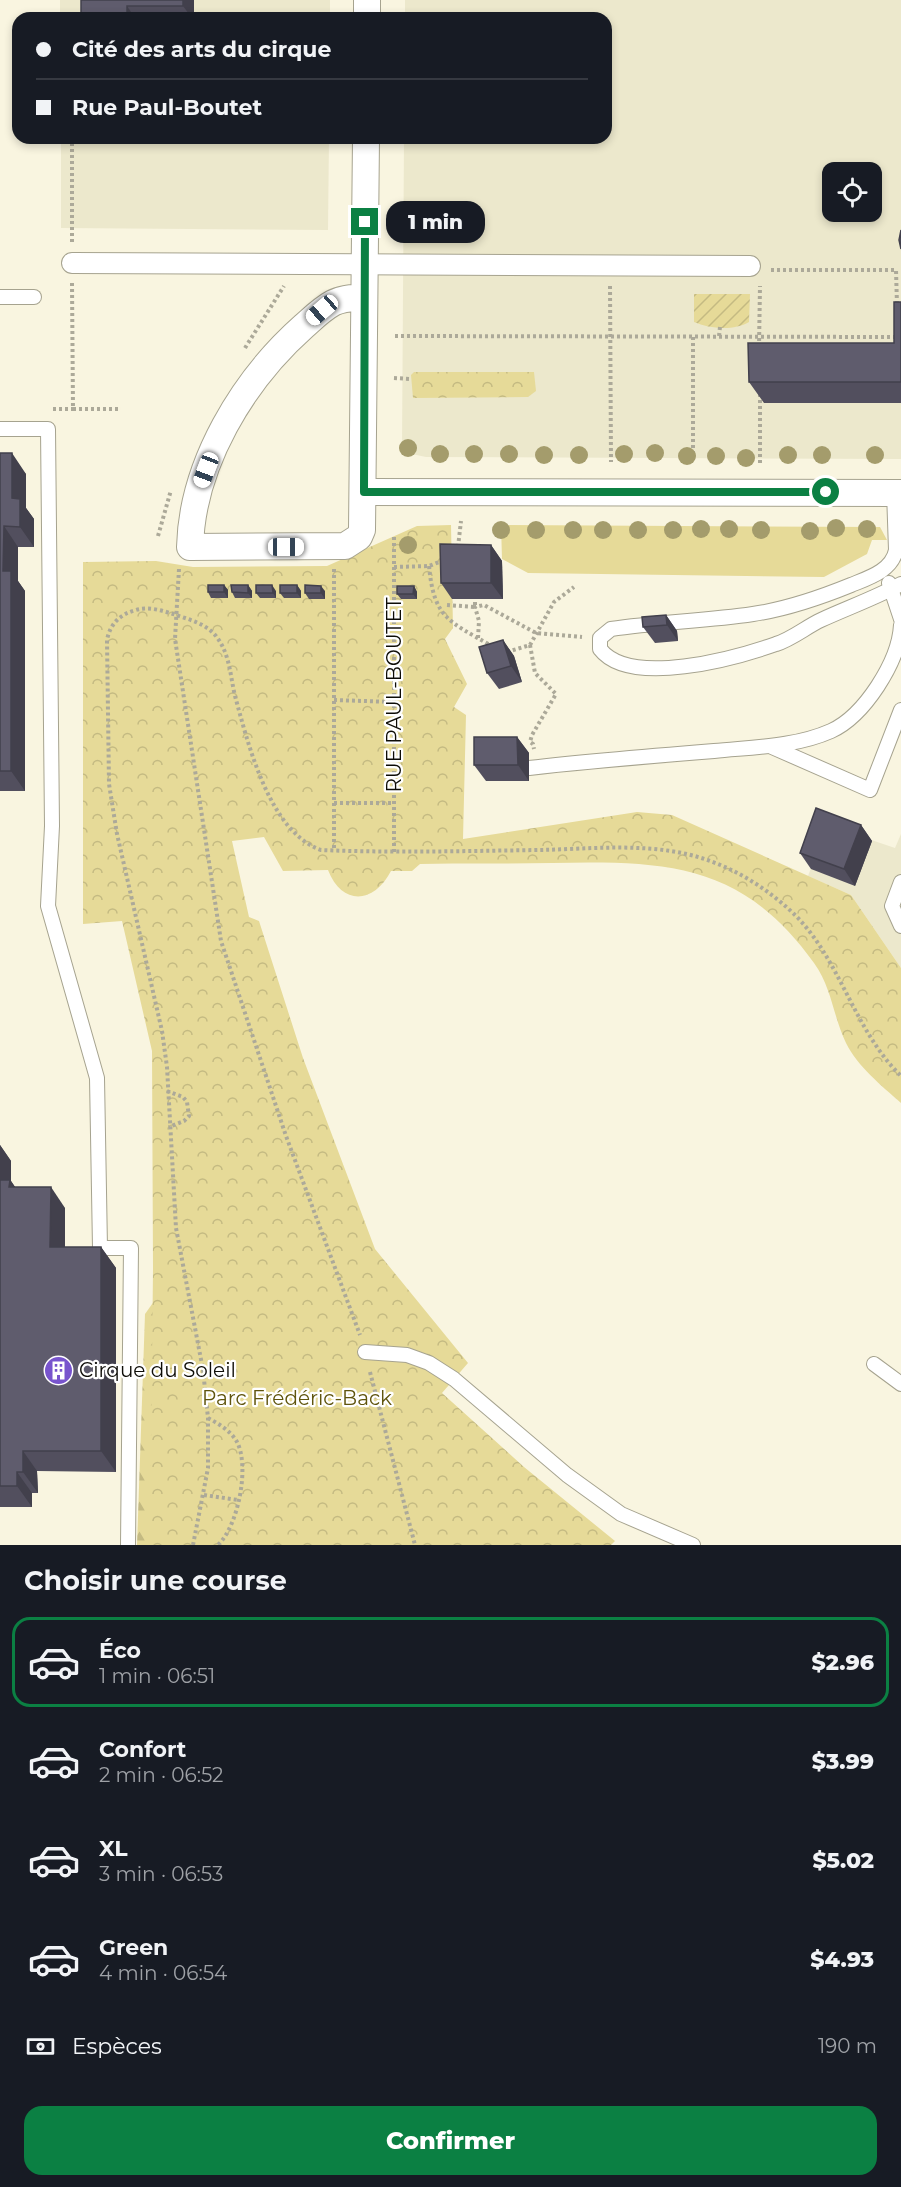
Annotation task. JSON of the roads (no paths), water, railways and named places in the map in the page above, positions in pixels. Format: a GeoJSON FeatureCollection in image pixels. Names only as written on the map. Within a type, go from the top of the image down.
{"type":"FeatureCollection","features":[{"type":"Feature","properties":{"kind":"street"},"geometry":{"type":"LineString","coordinates":[[364,297],[334,302],[322,310],[288,340],[248,390],[222,434],[202,482],[185,557],[345,546],[359,537],[362,530],[364,492],[366,144]]}},
{"type":"Feature","properties":{"kind":"street"},"geometry":{"type":"LineString","coordinates":[[72,263],[610,265],[757,272]]}},
{"type":"Feature","properties":{"kind":"street"},"geometry":{"type":"LineString","coordinates":[[364,492],[898,493]]}},
{"type":"Feature","properties":{"kind":"lane"},"geometry":{"type":"LineString","coordinates":[[0,297],[34,297]]}},
{"type":"Feature","properties":{"kind":"lane"},"geometry":{"type":"LineString","coordinates":[[0,429],[48,429],[52,826],[48,906],[97,1078],[100,1248],[131,1248],[128,1545]]}},
{"type":"Feature","properties":{"kind":"lane"},"geometry":{"type":"LineString","coordinates":[[896,587],[821,620],[779,643],[709,661],[656,668],[628,667],[605,655],[600,649],[600,638],[610,630],[754,614],[786,608],[808,602],[883,570],[894,558],[896,550],[898,493]]}},
{"type":"Feature","properties":{"kind":"lane"},"geometry":{"type":"LineString","coordinates":[[883,570],[896,587],[901,619]]}},
{"type":"Feature","properties":{"kind":"lane"},"geometry":{"type":"LineString","coordinates":[[529,768],[770,746],[814,738],[849,720],[863,708],[893,654],[901,625]]}},
{"type":"Feature","properties":{"kind":"lane"},"geometry":{"type":"LineString","coordinates":[[770,746],[870,789],[901,710]]}},
{"type":"Feature","properties":{"kind":"lane"},"geometry":{"type":"LineString","coordinates":[[901,882],[892,906],[901,926]]}},
{"type":"Feature","properties":{"kind":"lane"},"geometry":{"type":"LineString","coordinates":[[365,1352],[407,1355],[429,1363],[454,1379],[524,1440],[621,1514],[693,1545]]}},
{"type":"Feature","properties":{"kind":"lane"},"geometry":{"type":"LineString","coordinates":[[874,1364],[901,1384]]}},
{"type":"Feature","properties":{"kind":"place","name":"Cirque du Soleil"},"geometry":{"type":"Point","coordinates":[58,1370]}},
{"type":"Feature","properties":{"kind":"park label","name":"Parc Frédéric-Back"},"geometry":{"type":"Point","coordinates":[297,1398]}}]}
